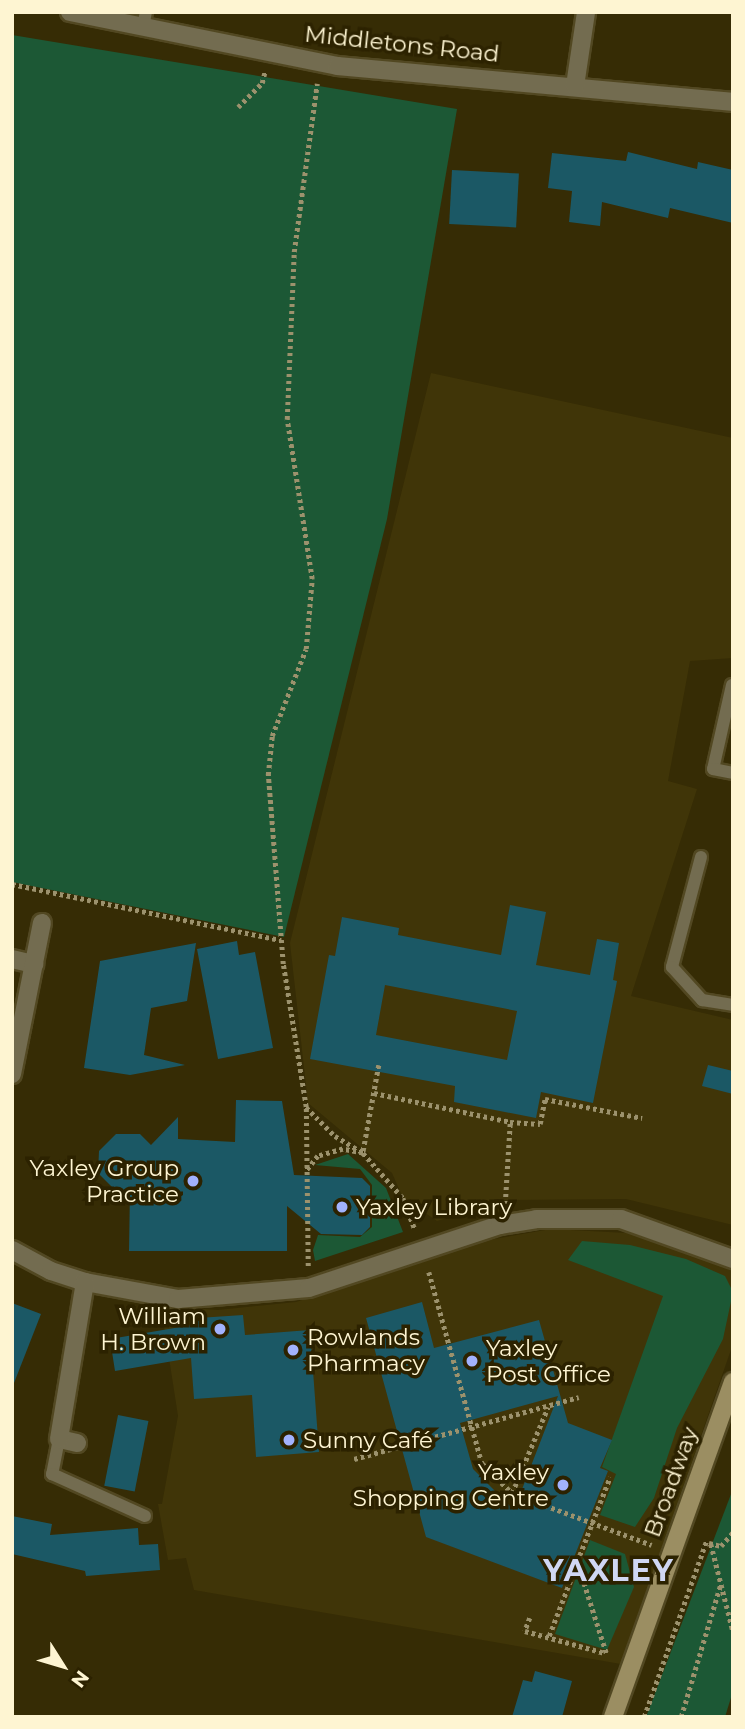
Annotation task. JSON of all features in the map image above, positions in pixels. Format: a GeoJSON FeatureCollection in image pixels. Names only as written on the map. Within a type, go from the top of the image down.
{"type":"FeatureCollection","features":[{"type":"Feature","properties":{"kind":"main road","name":"Broadway"},"geometry":{"type":"LineString","coordinates":[[613,1717],[733,1382]]}},
{"type":"Feature","properties":{"kind":"street","name":"Middletons Road"},"geometry":{"type":"LineString","coordinates":[[71,12],[145,20],[269,53],[320,62],[733,102]]}},
{"type":"Feature","properties":{"kind":"street"},"geometry":{"type":"LineString","coordinates":[[575,86],[586,12]]}},
{"type":"Feature","properties":{"kind":"street"},"geometry":{"type":"LineString","coordinates":[[12,1074],[41,923]]}},
{"type":"Feature","properties":{"kind":"street"},"geometry":{"type":"LineString","coordinates":[[12,959],[34,964]]}},
{"type":"Feature","properties":{"kind":"street"},"geometry":{"type":"LineString","coordinates":[[12,1250],[51,1271],[85,1282],[178,1299],[309,1288],[500,1225],[536,1219],[621,1219],[733,1259]]}},
{"type":"Feature","properties":{"kind":"street"},"geometry":{"type":"LineString","coordinates":[[78,1443],[59,1439],[85,1282]]}},
{"type":"Feature","properties":{"kind":"lane"},"geometry":{"type":"LineString","coordinates":[[732,685],[713,769],[733,773]]}},
{"type":"Feature","properties":{"kind":"lane"},"geometry":{"type":"LineString","coordinates":[[701,857],[672,967],[702,1000],[733,1005]]}},
{"type":"Feature","properties":{"kind":"lane"},"geometry":{"type":"LineString","coordinates":[[59,1439],[52,1474],[145,1516]]}},
{"type":"Feature","properties":{"kind":"path"},"geometry":{"type":"LineString","coordinates":[[238,107],[262,83],[269,53]]}},
{"type":"Feature","properties":{"kind":"path"},"geometry":{"type":"LineString","coordinates":[[309,1288],[306,1107],[281,940],[268,775],[272,736],[306,649],[312,579],[289,431],[288,377],[294,251],[320,62]]}},
{"type":"Feature","properties":{"kind":"path"},"geometry":{"type":"LineString","coordinates":[[12,884],[281,940]]}},
{"type":"Feature","properties":{"kind":"path"},"geometry":{"type":"LineString","coordinates":[[363,1153],[380,1065]]}},
{"type":"Feature","properties":{"kind":"path"},"geometry":{"type":"LineString","coordinates":[[374,1093],[510,1122],[540,1124],[545,1099],[642,1118]]}},
{"type":"Feature","properties":{"kind":"path"},"geometry":{"type":"LineString","coordinates":[[306,1107],[335,1136],[363,1153],[404,1198],[423,1251],[482,1463],[512,1493],[672,1552]]}},
{"type":"Feature","properties":{"kind":"path"},"geometry":{"type":"LineString","coordinates":[[500,1225],[510,1122]]}},
{"type":"Feature","properties":{"kind":"path"},"geometry":{"type":"LineString","coordinates":[[306,1170],[318,1156],[343,1149],[363,1153]]}},
{"type":"Feature","properties":{"kind":"path"},"geometry":{"type":"LineString","coordinates":[[311,1337],[324,1336]]}},
{"type":"Feature","properties":{"kind":"path"},"geometry":{"type":"LineString","coordinates":[[183,1348],[190,1347]]}},
{"type":"Feature","properties":{"kind":"path"},"geometry":{"type":"LineString","coordinates":[[354,1459],[579,1397]]}},
{"type":"Feature","properties":{"kind":"path"},"geometry":{"type":"LineString","coordinates":[[512,1493],[548,1406]]}},
{"type":"Feature","properties":{"kind":"path"},"geometry":{"type":"LineString","coordinates":[[549,1636],[610,1477]]}},
{"type":"Feature","properties":{"kind":"path"},"geometry":{"type":"LineString","coordinates":[[678,1532],[721,1546],[733,1532]]}},
{"type":"Feature","properties":{"kind":"path"},"geometry":{"type":"LineString","coordinates":[[708,1543],[733,1631]]}},
{"type":"Feature","properties":{"kind":"path"},"geometry":{"type":"LineString","coordinates":[[643,1717],[708,1543]]}},
{"type":"Feature","properties":{"kind":"path"},"geometry":{"type":"LineString","coordinates":[[578,1562],[606,1653]]}},
{"type":"Feature","properties":{"kind":"path"},"geometry":{"type":"LineString","coordinates":[[681,1717],[720,1586]]}},
{"type":"Feature","properties":{"kind":"path"},"geometry":{"type":"LineString","coordinates":[[530,1618],[524,1631],[632,1661]]}},
{"type":"Feature","properties":{"kind":"shaded area"},"geometry":{"type":"Polygon","coordinates":[[[431,373],[733,438],[733,658],[690,661],[668,781],[697,789],[631,996],[733,1020],[733,1225],[626,1199],[506,1200],[437,1221],[403,1198],[392,1173],[308,1103],[290,943],[431,373]]]}},
{"type":"Feature","properties":{"kind":"shaded area"},"geometry":{"type":"Polygon","coordinates":[[[551,1229],[627,1233],[733,1268],[733,1344],[621,1664],[194,1590],[186,1558],[168,1560],[158,1504],[162,1504],[178,1416],[161,1306],[218,1310],[296,1302],[483,1241],[551,1229]]]}},
{"type":"Feature","properties":{"kind":"green space"},"geometry":{"type":"Polygon","coordinates":[[[12,35],[457,109],[387,519],[284,937],[12,882],[12,35]]]}},
{"type":"Feature","properties":{"kind":"green space"},"geometry":{"type":"Polygon","coordinates":[[[348,1154],[386,1188],[403,1232],[315,1261],[313,1250],[318,1235],[360,1237],[372,1227],[372,1185],[360,1169],[315,1165],[348,1154]]]}},
{"type":"Feature","properties":{"kind":"green space"},"geometry":{"type":"Polygon","coordinates":[[[582,1241],[630,1245],[686,1259],[725,1276],[733,1292],[723,1339],[677,1428],[654,1498],[635,1527],[600,1515],[616,1474],[602,1467],[663,1296],[568,1260],[582,1241]]]}},
{"type":"Feature","properties":{"kind":"green space"},"geometry":{"type":"Polygon","coordinates":[[[733,1489],[733,1691],[725,1717],[646,1717],[733,1489]]]}},
{"type":"Feature","properties":{"kind":"green space"},"geometry":{"type":"Polygon","coordinates":[[[590,1540],[625,1554],[634,1587],[607,1650],[555,1634],[590,1540]]]}},
{"type":"Feature","properties":{"kind":"building"},"geometry":{"type":"Polygon","coordinates":[[[628,152],[697,169],[698,162],[733,170],[733,223],[670,208],[668,218],[602,202],[600,226],[569,222],[572,191],[548,188],[552,153],[626,161],[628,152]]]}},
{"type":"Feature","properties":{"kind":"building"},"geometry":{"type":"Polygon","coordinates":[[[452,170],[519,174],[516,227],[449,224],[452,170]]]}},
{"type":"Feature","properties":{"kind":"building"},"geometry":{"type":"Polygon","coordinates":[[[510,905],[546,912],[536,965],[590,975],[597,939],[619,943],[613,980],[617,981],[593,1103],[541,1092],[536,1118],[454,1102],[455,1086],[310,1059],[329,955],[335,956],[342,917],[399,928],[398,935],[501,955],[510,905]],[[385,985],[376,1035],[507,1060],[517,1011],[385,985]]]}},
{"type":"Feature","properties":{"kind":"building"},"geometry":{"type":"Polygon","coordinates":[[[237,941],[239,955],[255,952],[273,1048],[218,1059],[197,949],[237,941]]]}},
{"type":"Feature","properties":{"kind":"building"},"geometry":{"type":"Polygon","coordinates":[[[196,943],[187,1001],[151,1008],[144,1055],[185,1065],[130,1075],[84,1068],[100,961],[196,943]]]}},
{"type":"Feature","properties":{"kind":"building"},"geometry":{"type":"Polygon","coordinates":[[[708,1065],[733,1071],[733,1094],[702,1086],[708,1065]]]}},
{"type":"Feature","properties":{"kind":"building","name":"Yaxley Group Practice"},"geometry":{"type":"Polygon","coordinates":[[[236,1100],[282,1101],[294,1175],[362,1178],[370,1186],[370,1227],[362,1235],[321,1234],[287,1206],[287,1251],[129,1251],[130,1189],[116,1191],[98,1173],[99,1151],[116,1134],[140,1134],[151,1145],[178,1117],[178,1139],[235,1142],[236,1100]]]}},
{"type":"Feature","properties":{"kind":"building","name":"Yaxley Shopping Centre"},"geometry":{"type":"Polygon","coordinates":[[[422,1302],[434,1348],[539,1320],[568,1423],[612,1440],[600,1468],[608,1471],[562,1588],[426,1537],[366,1318],[422,1302]],[[558,1396],[460,1423],[473,1469],[514,1510],[558,1396]]]}},
{"type":"Feature","properties":{"kind":"building"},"geometry":{"type":"Polygon","coordinates":[[[12,1303],[41,1314],[14,1383],[12,1383],[12,1303]]]}},
{"type":"Feature","properties":{"kind":"building"},"geometry":{"type":"Polygon","coordinates":[[[243,1315],[245,1335],[310,1330],[319,1452],[256,1457],[252,1395],[194,1399],[191,1358],[115,1371],[110,1339],[198,1324],[198,1318],[243,1315]]]}},
{"type":"Feature","properties":{"kind":"building"},"geometry":{"type":"Polygon","coordinates":[[[118,1415],[148,1421],[135,1492],[104,1486],[118,1415]]]}},
{"type":"Feature","properties":{"kind":"building"},"geometry":{"type":"Polygon","coordinates":[[[12,1516],[52,1524],[50,1535],[138,1528],[139,1545],[158,1544],[160,1570],[86,1576],[85,1571],[12,1554],[12,1516]]]}},
{"type":"Feature","properties":{"kind":"building"},"geometry":{"type":"Polygon","coordinates":[[[535,1671],[572,1681],[562,1717],[512,1717],[523,1680],[532,1682],[535,1671]]]}},
{"type":"Feature","properties":{"kind":"place","name":"Yaxley Group Practice"},"geometry":{"type":"Point","coordinates":[193,1181]}},
{"type":"Feature","properties":{"kind":"place","name":"Yaxley Library"},"geometry":{"type":"Point","coordinates":[342,1207]}},
{"type":"Feature","properties":{"kind":"place","name":"William H. Brown"},"geometry":{"type":"Point","coordinates":[220,1329]}},
{"type":"Feature","properties":{"kind":"place","name":"Rowlands Pharmacy"},"geometry":{"type":"Point","coordinates":[293,1350]}},
{"type":"Feature","properties":{"kind":"place","name":"Yaxley Post Office"},"geometry":{"type":"Point","coordinates":[472,1361]}},
{"type":"Feature","properties":{"kind":"place","name":"Sunny Café"},"geometry":{"type":"Point","coordinates":[289,1440]}},
{"type":"Feature","properties":{"kind":"place","name":"Yaxley Shopping Centre"},"geometry":{"type":"Point","coordinates":[563,1485]}},
{"type":"Feature","properties":{"kind":"district","name":"YAXLEY"},"geometry":{"type":"Point","coordinates":[609,1571]}}]}
